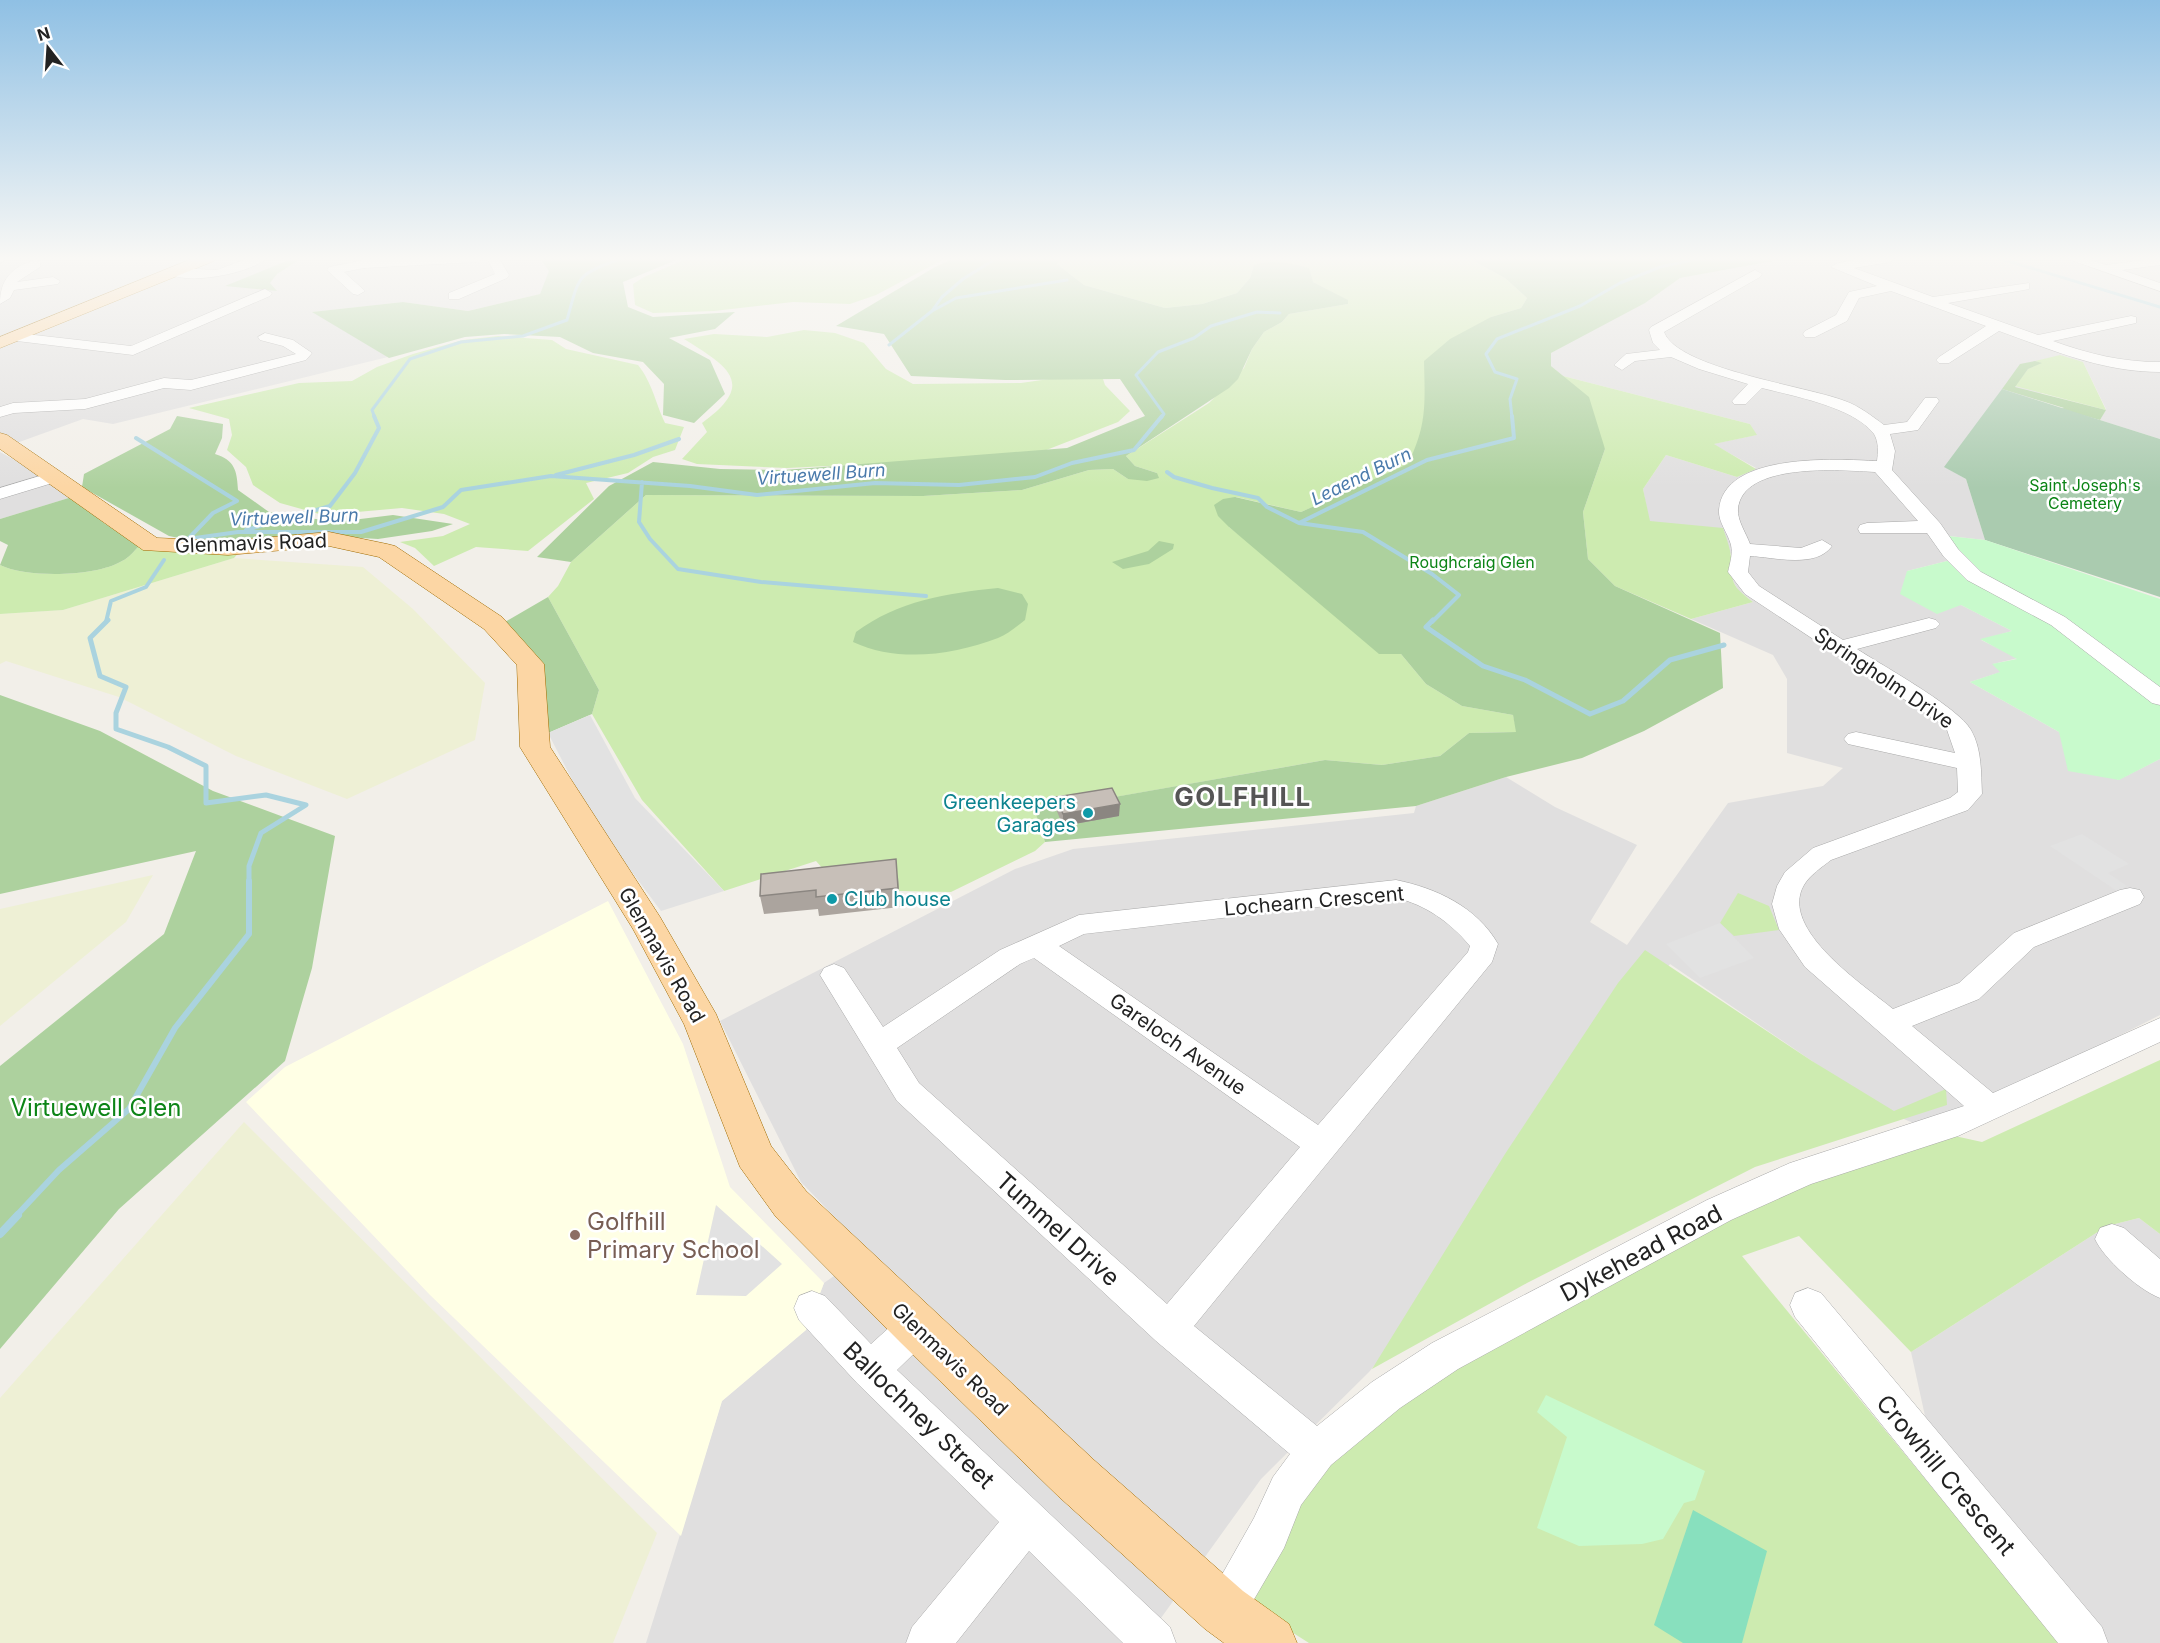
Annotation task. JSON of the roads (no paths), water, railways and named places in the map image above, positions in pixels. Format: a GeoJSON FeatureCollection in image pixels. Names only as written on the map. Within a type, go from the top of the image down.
{"type":"FeatureCollection","features":[{"type":"Feature","properties":{"kind":"main road"},"geometry":{"type":"LineString","coordinates":[[0,344],[22,335]]}},
{"type":"Feature","properties":{"kind":"main road","name":"Glenmavis Road"},"geometry":{"type":"LineString","coordinates":[[0,439],[151,545],[228,548],[330,539],[387,550],[494,622],[530,664],[535,747],[648,926],[703,1024],[754,1155],[790,1204],[1076,1478],[1224,1610],[1270,1643]]}},
{"type":"Feature","properties":{"kind":"street"},"geometry":{"type":"LineString","coordinates":[[16,337],[134,351],[171,335]]}},
{"type":"Feature","properties":{"kind":"street"},"geometry":{"type":"LineString","coordinates":[[1655,335],[1658,344],[1670,353],[1701,366],[1841,405],[1880,431],[1888,453],[1883,471],[1933,527],[1951,553],[1974,576],[2058,621],[2160,698]]}},
{"type":"Feature","properties":{"kind":"street"},"geometry":{"type":"LineString","coordinates":[[1944,360],[1966,347],[1978,335]]}},
{"type":"Feature","properties":{"kind":"street"},"geometry":{"type":"LineString","coordinates":[[2022,335],[2095,360],[2140,368],[2160,367]]}},
{"type":"Feature","properties":{"kind":"street"},"geometry":{"type":"LineString","coordinates":[[2036,340],[2062,335]]}},
{"type":"Feature","properties":{"kind":"street"},"geometry":{"type":"LineString","coordinates":[[0,412],[13,408],[85,404],[164,383],[191,385],[301,357],[305,353],[288,343],[265,337]]}},
{"type":"Feature","properties":{"kind":"street"},"geometry":{"type":"LineString","coordinates":[[1622,365],[1631,357],[1670,353]]}},
{"type":"Feature","properties":{"kind":"street"},"geometry":{"type":"LineString","coordinates":[[2140,368],[2160,386]]}},
{"type":"Feature","properties":{"kind":"street"},"geometry":{"type":"LineString","coordinates":[[1740,401],[1760,382]]}},
{"type":"Feature","properties":{"kind":"street"},"geometry":{"type":"LineString","coordinates":[[1801,393],[1817,383]]}},
{"type":"Feature","properties":{"kind":"street"},"geometry":{"type":"LineString","coordinates":[[1880,431],[1912,426],[1931,401]]}},
{"type":"Feature","properties":{"kind":"street","name":"Springholm Drive"},"geometry":{"type":"LineString","coordinates":[[1884,467],[1815,464],[1795,466],[1761,475],[1742,483],[1733,492],[1728,509],[1741,549],[1738,573],[1752,590],[1954,722],[1961,731],[1969,763],[1970,794],[1959,804],[1822,854],[1805,866],[1791,883],[1786,899],[1786,912],[1797,935],[1831,973],[1990,1109]]}},
{"type":"Feature","properties":{"kind":"street"},"geometry":{"type":"LineString","coordinates":[[0,494],[53,477]]}},
{"type":"Feature","properties":{"kind":"street"},"geometry":{"type":"LineString","coordinates":[[1867,529],[1888,526],[1933,527]]}},
{"type":"Feature","properties":{"kind":"street"},"geometry":{"type":"LineString","coordinates":[[1741,549],[1804,554],[1822,546]]}},
{"type":"Feature","properties":{"kind":"street"},"geometry":{"type":"LineString","coordinates":[[1840,648],[1929,624]]}},
{"type":"Feature","properties":{"kind":"street"},"geometry":{"type":"LineString","coordinates":[[1856,739],[1969,763]]}},
{"type":"Feature","properties":{"kind":"street","name":"Lochearn Crescent"},"geometry":{"type":"LineString","coordinates":[[877,1046],[1035,944],[1079,926],[1396,889],[1414,891],[1455,915],[1475,932],[1484,944],[1482,956],[1321,1144],[1169,1329]]}},
{"type":"Feature","properties":{"kind":"street"},"geometry":{"type":"LineString","coordinates":[[1889,1023],[1969,992],[2024,940],[2130,897]]}},
{"type":"Feature","properties":{"kind":"street","name":"Gareloch Avenue"},"geometry":{"type":"LineString","coordinates":[[1035,944],[1321,1144]]}},
{"type":"Feature","properties":{"kind":"street","name":"Tummel Drive"},"geometry":{"type":"LineString","coordinates":[[834,975],[908,1092],[1169,1329],[1317,1452]]}},
{"type":"Feature","properties":{"kind":"street","name":"Dykehead Road"},"geometry":{"type":"LineString","coordinates":[[1224,1610],[1269,1533],[1287,1491],[1317,1452],[1386,1395],[1445,1356],[1719,1210],[1802,1173],[1947,1126],[1990,1109],[2160,1029]]}},
{"type":"Feature","properties":{"kind":"street"},"geometry":{"type":"LineString","coordinates":[[2112,1239],[2160,1282]]}},
{"type":"Feature","properties":{"kind":"street","name":"Crowhill Crescent"},"geometry":{"type":"LineString","coordinates":[[1808,1305],[2086,1643]]}},
{"type":"Feature","properties":{"kind":"street","name":"Ballochney Street"},"geometry":{"type":"LineString","coordinates":[[812,1308],[870,1370],[1154,1643]]}},
{"type":"Feature","properties":{"kind":"street"},"geometry":{"type":"LineString","coordinates":[[870,1370],[916,1327]]}},
{"type":"Feature","properties":{"kind":"street"},"geometry":{"type":"LineString","coordinates":[[928,1643],[1028,1521]]}},
{"type":"Feature","properties":{"kind":"waterway"},"geometry":{"type":"LineString","coordinates":[[375,418],[372,410],[410,359],[461,342],[527,335]]}},
{"type":"Feature","properties":{"kind":"waterway"},"geometry":{"type":"LineString","coordinates":[[889,345],[902,335]]}},
{"type":"Feature","properties":{"kind":"waterway","name":"Virtuewell Burn"},"geometry":{"type":"LineString","coordinates":[[1161,418],[1164,414],[1136,375],[1158,352],[1199,335]]}},
{"type":"Feature","properties":{"kind":"waterway","name":"Leaend Burn"},"geometry":{"type":"LineString","coordinates":[[1508,335],[1497,339],[1486,354],[1495,372],[1517,379],[1510,399],[1512,418]]}},
{"type":"Feature","properties":{"kind":"waterway"},"geometry":{"type":"LineString","coordinates":[[246,530],[330,506],[355,473],[379,428],[374,416]]}},
{"type":"Feature","properties":{"kind":"waterway","name":"Virtuewell Burn"},"geometry":{"type":"LineString","coordinates":[[642,483],[757,495],[875,483],[959,485],[1035,477],[1072,463],[1134,450],[1162,416]]}},
{"type":"Feature","properties":{"kind":"waterway","name":"Leaend Burn"},"geometry":{"type":"LineString","coordinates":[[1299,523],[1427,460],[1514,438],[1512,416]]}},
{"type":"Feature","properties":{"kind":"waterway","name":"Virtuewell Burn"},"geometry":{"type":"LineString","coordinates":[[136,438],[237,501],[213,513],[188,539],[238,532],[361,532],[443,507],[461,490],[551,476],[642,483]]}},
{"type":"Feature","properties":{"kind":"waterway"},"geometry":{"type":"LineString","coordinates":[[556,475],[634,455],[679,439]]}},
{"type":"Feature","properties":{"kind":"waterway"},"geometry":{"type":"LineString","coordinates":[[1167,472],[1174,477],[1212,488],[1258,498],[1267,507],[1299,523]]}},
{"type":"Feature","properties":{"kind":"waterway"},"geometry":{"type":"LineString","coordinates":[[642,483],[639,522],[650,539],[678,569],[761,582],[926,596]]}},
{"type":"Feature","properties":{"kind":"waterway","name":"Leaend Burn"},"geometry":{"type":"LineString","coordinates":[[1299,523],[1363,532],[1432,574],[1459,595],[1432,622]]}},
{"type":"Feature","properties":{"kind":"waterway","name":"Virtuewell Burn"},"geometry":{"type":"LineString","coordinates":[[106,622],[111,601],[146,587],[164,560]]}},
{"type":"Feature","properties":{"kind":"waterway","name":"Leaend Burn"},"geometry":{"type":"LineString","coordinates":[[1433,620],[1426,627],[1483,666],[1525,680],[1590,714],[1623,701],[1670,660],[1724,645]]}},
{"type":"Feature","properties":{"kind":"waterway","name":"Virtuewell Burn"},"geometry":{"type":"LineString","coordinates":[[16,1216],[59,1170],[129,1109],[175,1028],[249,934],[249,866],[261,833],[306,805],[266,795],[206,803],[206,766],[168,747],[116,729],[116,713],[126,687],[100,676],[90,638],[106,622]]}},
{"type":"Feature","properties":{"kind":"waterway","name":"Virtuewell Burn"},"geometry":{"type":"LineString","coordinates":[[0,1234],[18,1215]]}},
{"type":"Feature","properties":{"kind":"place","name":"Greenkeepers Garages"},"geometry":{"type":"Point","coordinates":[1088,813]}},
{"type":"Feature","properties":{"kind":"place","name":"Club house"},"geometry":{"type":"Point","coordinates":[832,899]}},
{"type":"Feature","properties":{"kind":"place","name":"Golfhill Primary School"},"geometry":{"type":"Point","coordinates":[575,1235]}},
{"type":"Feature","properties":{"kind":"district","name":"GOLFHILL"},"geometry":{"type":"Point","coordinates":[1243,796]}},
{"type":"Feature","properties":{"kind":"park label","name":"Saint Joseph's Cemetery"},"geometry":{"type":"Point","coordinates":[2085,494]}},
{"type":"Feature","properties":{"kind":"park label","name":"Roughcraig Glen"},"geometry":{"type":"Point","coordinates":[1472,562]}},
{"type":"Feature","properties":{"kind":"park label","name":"Virtuewell Glen"},"geometry":{"type":"Point","coordinates":[96,1107]}}]}
